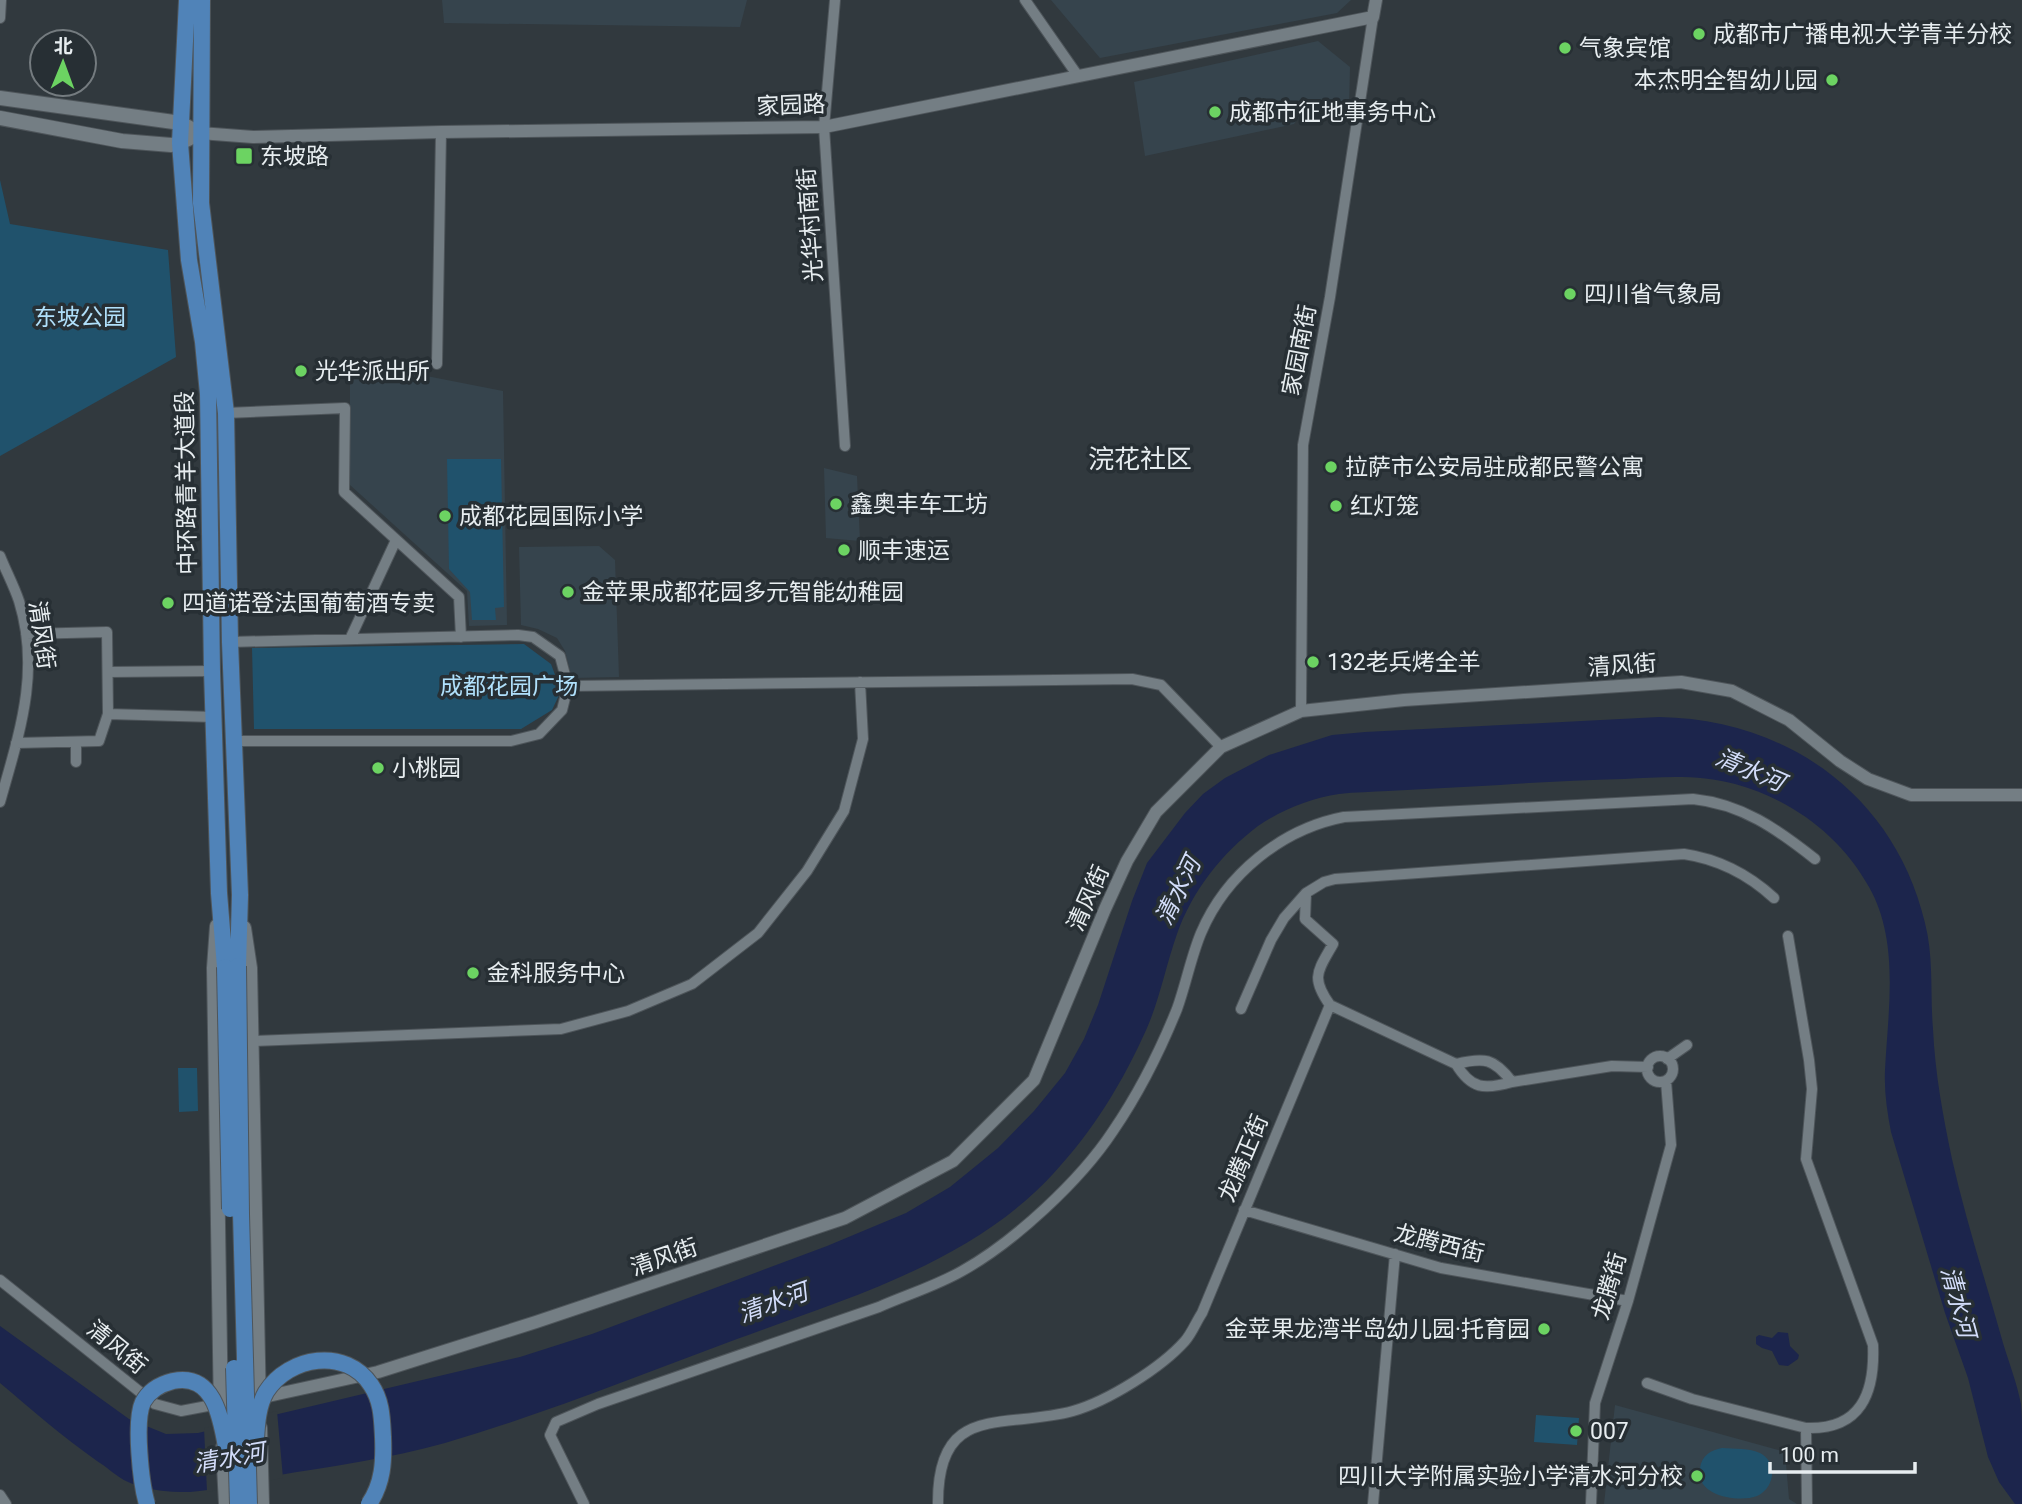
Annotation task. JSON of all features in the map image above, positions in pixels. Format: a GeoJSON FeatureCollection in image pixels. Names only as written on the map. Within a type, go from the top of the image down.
{"type":"FeatureCollection","features":[{"type":"Feature","properties":{"kind":"main road","name":"中环路青羊大道段"},"geometry":{"type":"LineString","coordinates":[[187,0],[180,143],[189,260],[204,342],[208,394],[212,671],[219,893],[231,967]]}},
{"type":"Feature","properties":{"kind":"main road","name":"中环路青羊大道段"},"geometry":{"type":"LineString","coordinates":[[202,0],[201,203],[226,413],[230,642],[240,895],[231,967]]}},
{"type":"Feature","properties":{"kind":"main road"},"geometry":{"type":"LineString","coordinates":[[0,98],[181,123],[201,133]]}},
{"type":"Feature","properties":{"kind":"main road"},"geometry":{"type":"LineString","coordinates":[[0,118],[122,141],[171,145],[201,133]]}},
{"type":"Feature","properties":{"kind":"main road"},"geometry":{"type":"LineString","coordinates":[[219,893],[214,968],[221,1410],[232,1501]]}},
{"type":"Feature","properties":{"kind":"main road"},"geometry":{"type":"LineString","coordinates":[[240,895],[250,968],[260,1415],[258,1500]]}},
{"type":"Feature","properties":{"kind":"main road"},"geometry":{"type":"LineString","coordinates":[[231,967],[241,1214],[258,1500]]}},
{"type":"Feature","properties":{"kind":"main road"},"geometry":{"type":"LineString","coordinates":[[231,967],[232,1501]]}},
{"type":"Feature","properties":{"kind":"main road"},"geometry":{"type":"LineString","coordinates":[[258,1500],[257,1416],[265,1393],[289,1368],[311,1360],[321,1360],[340,1362],[363,1376],[379,1403],[383,1471],[380,1485],[369,1504]]}},
{"type":"Feature","properties":{"kind":"main road"},"geometry":{"type":"LineString","coordinates":[[147,1504],[142,1476],[139,1415],[143,1402],[158,1386],[180,1380],[190,1381],[212,1397],[221,1417],[232,1501]]}},
{"type":"Feature","properties":{"kind":"street"},"geometry":{"type":"LineString","coordinates":[[0,18],[1,0]]}},
{"type":"Feature","properties":{"kind":"street","name":"光华村南街"},"geometry":{"type":"LineString","coordinates":[[835,0],[824,127],[845,446]]}},
{"type":"Feature","properties":{"kind":"street"},"geometry":{"type":"LineString","coordinates":[[1025,0],[1078,76]]}},
{"type":"Feature","properties":{"kind":"street","name":"家园南街"},"geometry":{"type":"LineString","coordinates":[[1301,711],[1303,445],[1330,297],[1376,0]]}},
{"type":"Feature","properties":{"kind":"street","name":"家园路"},"geometry":{"type":"LineString","coordinates":[[201,133],[253,137],[824,127],[1373,17]]}},
{"type":"Feature","properties":{"kind":"street"},"geometry":{"type":"LineString","coordinates":[[437,364],[441,132]]}},
{"type":"Feature","properties":{"kind":"street"},"geometry":{"type":"LineString","coordinates":[[226,413],[345,408],[344,492],[459,597],[461,637]]}},
{"type":"Feature","properties":{"kind":"street"},"geometry":{"type":"LineString","coordinates":[[350,639],[396,540]]}},
{"type":"Feature","properties":{"kind":"street","name":"清风街"},"geometry":{"type":"LineString","coordinates":[[0,556],[19,601],[28,650],[27,696],[0,802]]}},
{"type":"Feature","properties":{"kind":"street"},"geometry":{"type":"LineString","coordinates":[[16,743],[99,741],[108,714],[107,632],[26,634]]}},
{"type":"Feature","properties":{"kind":"street"},"geometry":{"type":"LineString","coordinates":[[230,642],[518,635],[533,638],[560,656],[568,686],[562,710],[539,734],[511,741],[234,741]]}},
{"type":"Feature","properties":{"kind":"street"},"geometry":{"type":"LineString","coordinates":[[108,672],[212,671]]}},
{"type":"Feature","properties":{"kind":"street"},"geometry":{"type":"LineString","coordinates":[[568,686],[1147,681],[1161,685],[1221,747]]}},
{"type":"Feature","properties":{"kind":"street"},"geometry":{"type":"LineString","coordinates":[[251,1041],[561,1029],[628,1011],[692,984],[758,933],[807,871],[844,811],[863,739],[860,682]]}},
{"type":"Feature","properties":{"kind":"street","name":"清风街"},"geometry":{"type":"LineString","coordinates":[[259,1398],[378,1371],[536,1322],[832,1223],[953,1161],[1034,1080],[1105,908],[1156,812],[1221,747],[1301,711],[1404,700],[1681,682],[1732,691],[1790,720],[1840,761],[1868,779],[1910,794],[2022,795]]}},
{"type":"Feature","properties":{"kind":"street"},"geometry":{"type":"LineString","coordinates":[[108,714],[214,717]]}},
{"type":"Feature","properties":{"kind":"street"},"geometry":{"type":"LineString","coordinates":[[76,743],[76,762]]}},
{"type":"Feature","properties":{"kind":"street"},"geometry":{"type":"LineString","coordinates":[[584,1504],[550,1435],[556,1422],[650,1385],[879,1307],[961,1272],[1000,1247],[1039,1214],[1081,1171],[1112,1133],[1140,1088],[1177,1008],[1201,933],[1221,898],[1260,855],[1308,826],[1344,817],[1693,799],[1715,801],[1758,818],[1780,831],[1815,859]]}},
{"type":"Feature","properties":{"kind":"street"},"geometry":{"type":"LineString","coordinates":[[1241,1009],[1271,940],[1284,918],[1306,893],[1324,882],[1350,876],[1684,854],[1698,856],[1731,869],[1774,898]]}},
{"type":"Feature","properties":{"kind":"street"},"geometry":{"type":"LineString","coordinates":[[1306,893],[1306,919]]}},
{"type":"Feature","properties":{"kind":"street"},"geometry":{"type":"LineString","coordinates":[[1284,918],[1297,915],[1306,919],[1332,944],[1318,976],[1317,985],[1330,1005],[1456,1063],[1464,1078],[1479,1086],[1495,1087],[1612,1066],[1648,1067]]}},
{"type":"Feature","properties":{"kind":"street"},"geometry":{"type":"LineString","coordinates":[[1647,1383],[1692,1399],[1806,1428],[1824,1429],[1839,1425],[1850,1418],[1866,1399],[1874,1364],[1873,1345],[1806,1159],[1812,1089],[1788,936]]}},
{"type":"Feature","properties":{"kind":"street","name":"龙腾正街"},"geometry":{"type":"LineString","coordinates":[[938,1504],[944,1456],[958,1436],[977,1425],[1071,1411],[1102,1401],[1148,1372],[1185,1340],[1202,1313],[1330,1005]]}},
{"type":"Feature","properties":{"kind":"street"},"geometry":{"type":"LineString","coordinates":[[1648,1067],[1655,1058],[1667,1059],[1687,1045]]}},
{"type":"Feature","properties":{"kind":"street"},"geometry":{"type":"LineString","coordinates":[[1456,1063],[1488,1059],[1503,1071],[1511,1082]]}},
{"type":"Feature","properties":{"kind":"street"},"geometry":{"type":"LineString","coordinates":[[1648,1067],[1651,1078],[1658,1082],[1666,1081],[1673,1070],[1667,1059]]}},
{"type":"Feature","properties":{"kind":"street","name":"龙腾街"},"geometry":{"type":"LineString","coordinates":[[1591,1504],[1595,1403],[1628,1301],[1671,1144],[1666,1081]]}},
{"type":"Feature","properties":{"kind":"street","name":"龙腾西街"},"geometry":{"type":"LineString","coordinates":[[1244,1210],[1441,1268],[1628,1301]]}},
{"type":"Feature","properties":{"kind":"street"},"geometry":{"type":"LineString","coordinates":[[1373,1504],[1395,1254]]}},
{"type":"Feature","properties":{"kind":"street","name":"清风街"},"geometry":{"type":"LineString","coordinates":[[0,1280],[155,1404],[181,1411],[221,1410]]}},
{"type":"Feature","properties":{"kind":"street"},"geometry":{"type":"LineString","coordinates":[[1806,1428],[1807,1504]]}},
{"type":"Feature","properties":{"kind":"street"},"geometry":{"type":"LineString","coordinates":[[0,1495],[6,1504]]}},
{"type":"Feature","properties":{"kind":"shaded area"},"geometry":{"type":"Polygon","coordinates":[[[442,0],[747,0],[740,27],[444,23],[442,0]]]}},
{"type":"Feature","properties":{"kind":"shaded area"},"geometry":{"type":"Polygon","coordinates":[[[1051,0],[1351,0],[1337,13],[1100,58],[1051,0]]]}},
{"type":"Feature","properties":{"kind":"shaded area"},"geometry":{"type":"Polygon","coordinates":[[[1318,41],[1350,67],[1349,108],[1312,101],[1294,124],[1145,156],[1134,82],[1318,41]]]}},
{"type":"Feature","properties":{"kind":"shaded area","name":"成都花园国际小学"},"geometry":{"type":"Polygon","coordinates":[[[350,361],[503,391],[507,625],[469,626],[467,591],[350,485],[350,361]]]}},
{"type":"Feature","properties":{"kind":"shaded area"},"geometry":{"type":"Polygon","coordinates":[[[824,468],[857,476],[860,541],[826,538],[824,468]]]}},
{"type":"Feature","properties":{"kind":"shaded area","name":"金苹果成都花园多元智能幼稚园"},"geometry":{"type":"Polygon","coordinates":[[[599,546],[615,560],[619,677],[572,678],[565,651],[557,638],[521,625],[519,547],[599,546]]]}},
{"type":"Feature","properties":{"kind":"shaded area","name":"四川大学附属实验小学清水河分校"},"geometry":{"type":"Polygon","coordinates":[[[1615,1405],[1785,1452],[1789,1499],[1797,1504],[1604,1504],[1615,1405]]]}},
{"type":"Feature","properties":{"kind":"green space","name":"东坡公园"},"geometry":{"type":"Polygon","coordinates":[[[0,180],[10,224],[168,250],[176,357],[0,456],[0,180]]]}},
{"type":"Feature","properties":{"kind":"green space"},"geometry":{"type":"Polygon","coordinates":[[[447,459],[501,459],[504,607],[495,608],[496,620],[472,620],[470,592],[449,569],[447,459]]]}},
{"type":"Feature","properties":{"kind":"green space","name":"成都花园广场"},"geometry":{"type":"Polygon","coordinates":[[[524,644],[551,664],[561,691],[552,710],[521,729],[254,729],[252,648],[524,644]]]}},
{"type":"Feature","properties":{"kind":"green space"},"geometry":{"type":"Polygon","coordinates":[[[178,1068],[197,1068],[198,1111],[179,1112],[178,1068]]]}},
{"type":"Feature","properties":{"kind":"green space"},"geometry":{"type":"Polygon","coordinates":[[[1536,1415],[1579,1418],[1577,1445],[1534,1442],[1536,1415]]]}},
{"type":"Feature","properties":{"kind":"green space"},"geometry":{"type":"Polygon","coordinates":[[[1722,1448],[1752,1450],[1766,1457],[1772,1468],[1768,1487],[1757,1496],[1740,1499],[1711,1491],[1700,1478],[1700,1468],[1705,1456],[1722,1448]]]}},
{"type":"Feature","properties":{"kind":"water","name":"清水河"},"geometry":{"type":"Polygon","coordinates":[[[1659,717],[1706,721],[1751,732],[1792,750],[1829,773],[1862,803],[1889,838],[1910,878],[1928,936],[1936,1062],[1952,1159],[2021,1404],[2022,1504],[2015,1504],[1999,1482],[1988,1457],[1968,1378],[1945,1313],[1891,1132],[1885,1078],[1890,977],[1885,930],[1879,908],[1869,887],[1844,852],[1812,822],[1776,799],[1756,791],[1735,784],[1694,777],[1345,793],[1307,802],[1276,815],[1232,848],[1200,888],[1183,918],[1156,1005],[1128,1068],[1094,1123],[1068,1158],[1020,1205],[985,1232],[906,1274],[555,1407],[482,1432],[403,1454],[219,1488],[178,1492],[145,1488],[120,1477],[84,1452],[0,1383],[0,1326],[129,1419],[166,1434],[198,1433],[520,1357],[592,1334],[827,1246],[906,1213],[950,1187],[998,1148],[1034,1111],[1065,1073],[1084,1039],[1147,863],[1185,813],[1203,794],[1225,778],[1269,755],[1332,735],[1659,717]]]}},
{"type":"Feature","properties":{"kind":"water"},"geometry":{"type":"Polygon","coordinates":[[[1778,1332],[1788,1333],[1790,1346],[1799,1355],[1798,1359],[1788,1366],[1779,1365],[1772,1351],[1756,1344],[1756,1337],[1759,1335],[1772,1338],[1778,1332]]]}},
{"type":"Feature","properties":{"kind":"pier"},"geometry":{"type":"Polygon","coordinates":[[[277,1411],[283,1478],[207,1492],[204,1428],[277,1411]]]}},
{"type":"Feature","properties":{"kind":"place","name":"成都市广播电视大学青羊分校"},"geometry":{"type":"Point","coordinates":[1699,34]}},
{"type":"Feature","properties":{"kind":"place","name":"气象宾馆"},"geometry":{"type":"Point","coordinates":[1565,48]}},
{"type":"Feature","properties":{"kind":"place","name":"本杰明全智幼儿园"},"geometry":{"type":"Point","coordinates":[1832,80]}},
{"type":"Feature","properties":{"kind":"place","name":"成都市征地事务中心"},"geometry":{"type":"Point","coordinates":[1215,112]}},
{"type":"Feature","properties":{"kind":"place","name":"东坡路"},"geometry":{"type":"Point","coordinates":[244,156]}},
{"type":"Feature","properties":{"kind":"place","name":"四川省气象局"},"geometry":{"type":"Point","coordinates":[1570,294]}},
{"type":"Feature","properties":{"kind":"place","name":"光华派出所"},"geometry":{"type":"Point","coordinates":[301,371]}},
{"type":"Feature","properties":{"kind":"place","name":"拉萨市公安局驻成都民警公寓"},"geometry":{"type":"Point","coordinates":[1331,467]}},
{"type":"Feature","properties":{"kind":"place","name":"鑫奥丰车工坊"},"geometry":{"type":"Point","coordinates":[836,504]}},
{"type":"Feature","properties":{"kind":"place","name":"红灯笼"},"geometry":{"type":"Point","coordinates":[1336,506]}},
{"type":"Feature","properties":{"kind":"place","name":"成都花园国际小学"},"geometry":{"type":"Point","coordinates":[445,516]}},
{"type":"Feature","properties":{"kind":"place","name":"顺丰速运"},"geometry":{"type":"Point","coordinates":[844,550]}},
{"type":"Feature","properties":{"kind":"place","name":"金苹果成都花园多元智能幼稚园"},"geometry":{"type":"Point","coordinates":[568,592]}},
{"type":"Feature","properties":{"kind":"place","name":"四道诺登法国葡萄酒专卖"},"geometry":{"type":"Point","coordinates":[168,603]}},
{"type":"Feature","properties":{"kind":"place","name":"132老兵烤全羊"},"geometry":{"type":"Point","coordinates":[1313,662]}},
{"type":"Feature","properties":{"kind":"place","name":"小桃园"},"geometry":{"type":"Point","coordinates":[378,768]}},
{"type":"Feature","properties":{"kind":"place","name":"金科服务中心"},"geometry":{"type":"Point","coordinates":[473,973]}},
{"type":"Feature","properties":{"kind":"place","name":"金苹果龙湾半岛幼儿园·托育园"},"geometry":{"type":"Point","coordinates":[1544,1329]}},
{"type":"Feature","properties":{"kind":"place","name":"007"},"geometry":{"type":"Point","coordinates":[1576,1431]}},
{"type":"Feature","properties":{"kind":"place","name":"四川大学附属实验小学清水河分校"},"geometry":{"type":"Point","coordinates":[1697,1476]}},
{"type":"Feature","properties":{"kind":"district","name":"浣花社区"},"geometry":{"type":"Point","coordinates":[1140,459]}}]}
